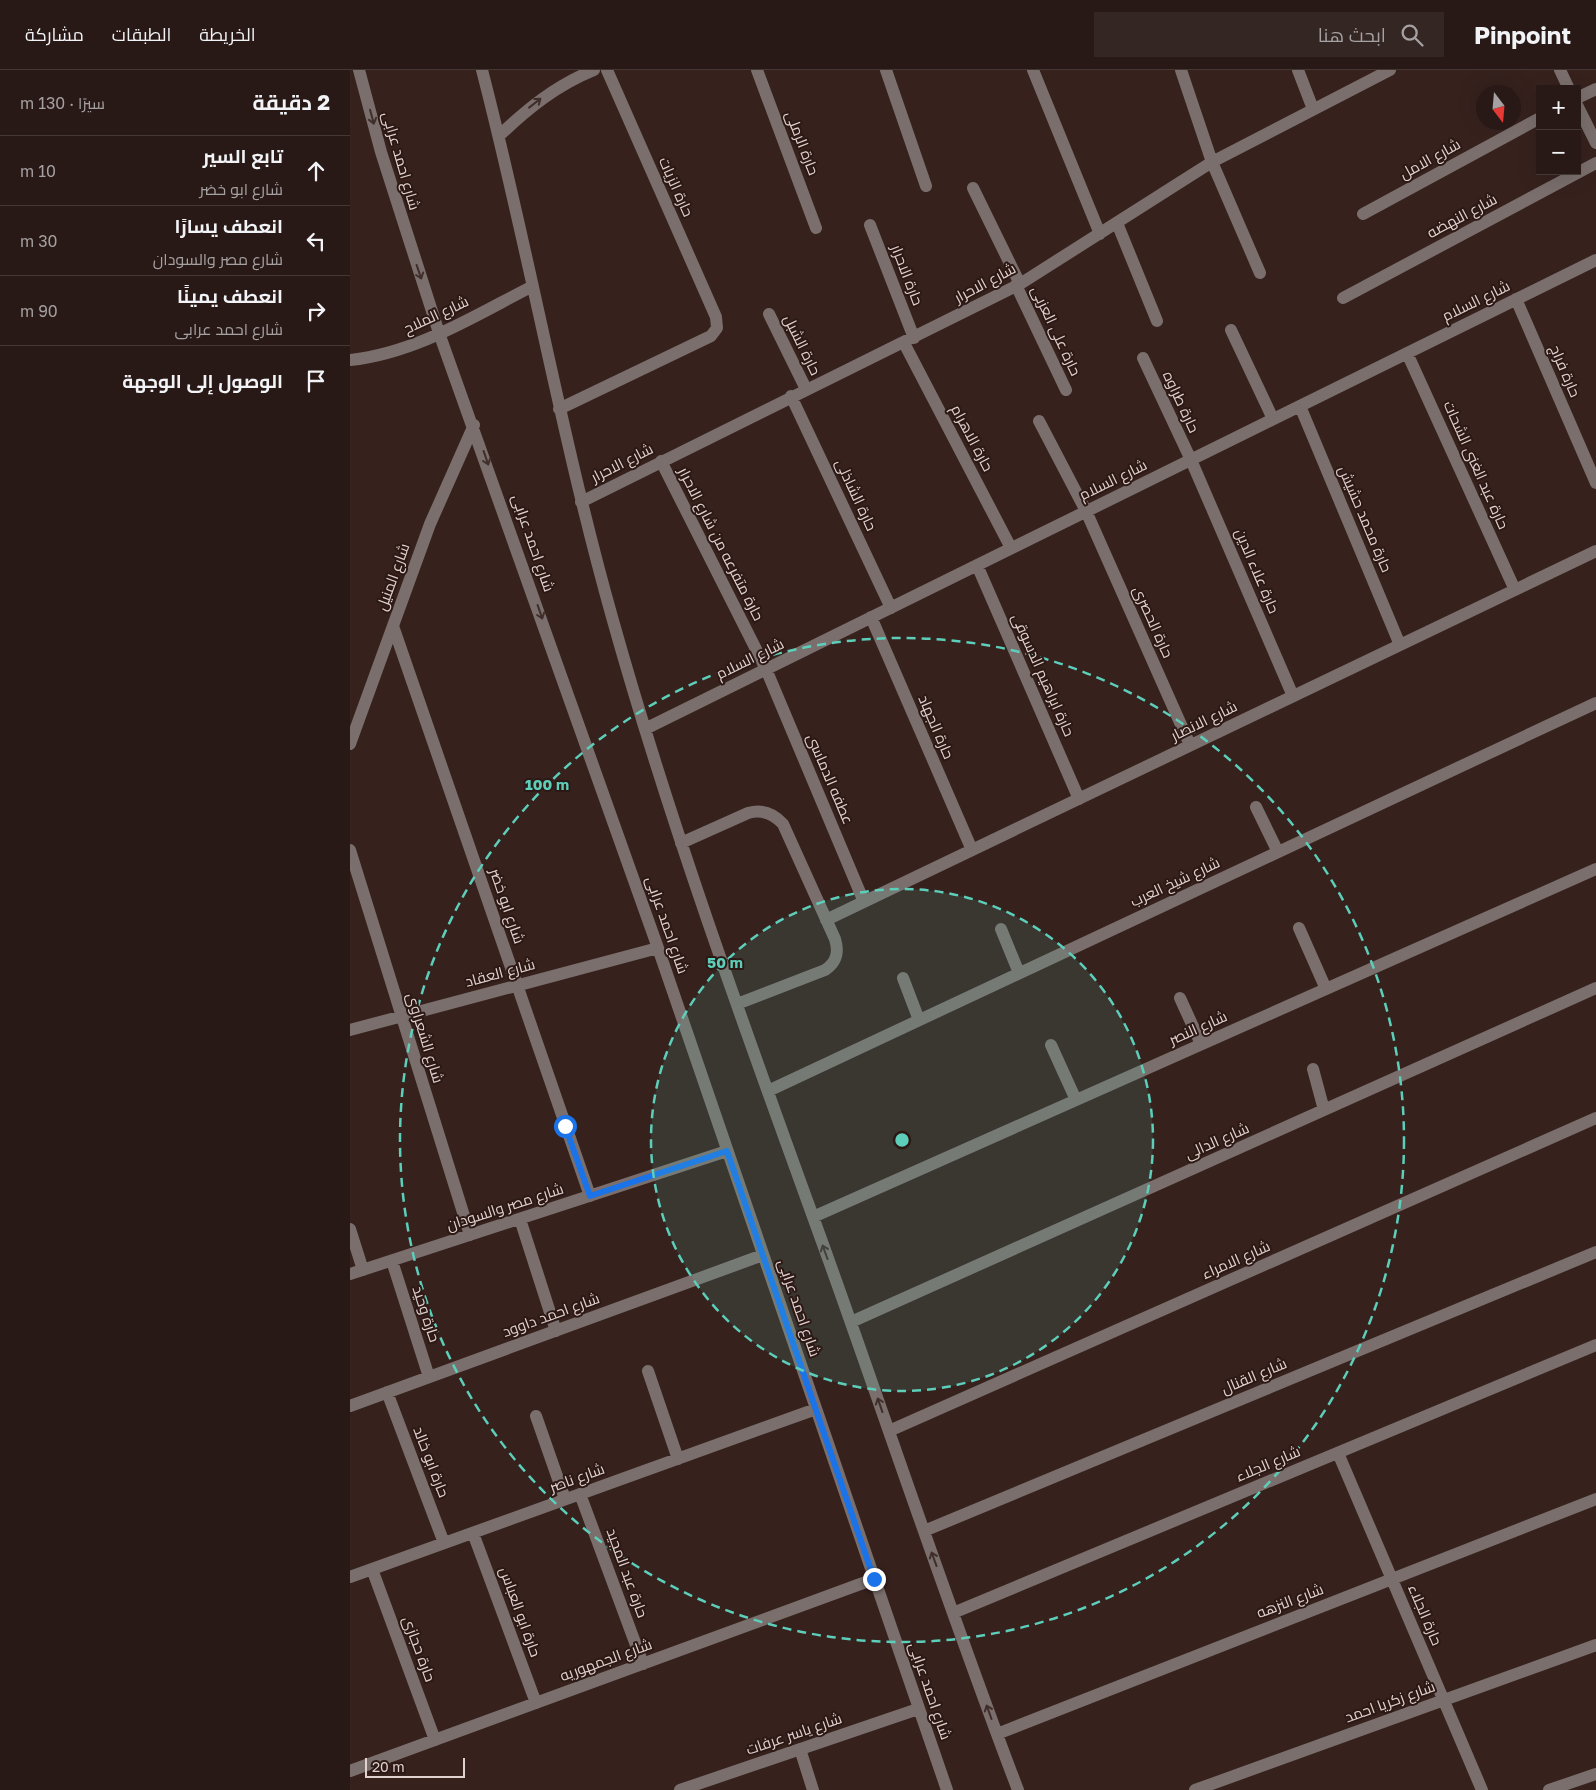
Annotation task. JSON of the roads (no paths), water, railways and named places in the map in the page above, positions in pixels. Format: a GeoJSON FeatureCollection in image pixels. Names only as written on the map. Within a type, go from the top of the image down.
{"type":"FeatureCollection","features":[{"type":"Feature","properties":{"kind":"street","name":"شارع احمد عرابى"},"geometry":{"type":"LineString","coordinates":[[359,70],[381,152],[440,333],[658,948],[947,1790]]}},
{"type":"Feature","properties":{"kind":"street"},"geometry":{"type":"LineString","coordinates":[[482,70],[499,136],[531,286],[581,502],[644,729],[737,1004],[1018,1790]]}},
{"type":"Feature","properties":{"kind":"street"},"geometry":{"type":"LineString","coordinates":[[499,136],[537,101],[558,87],[594,70]]}},
{"type":"Feature","properties":{"kind":"street","name":"حارة الزيات"},"geometry":{"type":"LineString","coordinates":[[559,409],[711,336],[717,328],[716,317],[607,70]]}},
{"type":"Feature","properties":{"kind":"street","name":"حارة الرملى"},"geometry":{"type":"LineString","coordinates":[[757,70],[816,228]]}},
{"type":"Feature","properties":{"kind":"street"},"geometry":{"type":"LineString","coordinates":[[886,70],[926,186]]}},
{"type":"Feature","properties":{"kind":"street"},"geometry":{"type":"LineString","coordinates":[[1033,70],[1100,234]]}},
{"type":"Feature","properties":{"kind":"street"},"geometry":{"type":"LineString","coordinates":[[1180,70],[1212,162],[1260,274]]}},
{"type":"Feature","properties":{"kind":"street"},"geometry":{"type":"LineString","coordinates":[[1298,70],[1313,109]]}},
{"type":"Feature","properties":{"kind":"street","name":"شارع الاحرار"},"geometry":{"type":"LineString","coordinates":[[581,502],[1018,284],[1212,162],[1390,70]]}},
{"type":"Feature","properties":{"kind":"street"},"geometry":{"type":"LineString","coordinates":[[1560,70],[1567,85]]}},
{"type":"Feature","properties":{"kind":"street"},"geometry":{"type":"LineString","coordinates":[[1581,96],[1596,89]]}},
{"type":"Feature","properties":{"kind":"street"},"geometry":{"type":"LineString","coordinates":[[1581,113],[1596,143]]}},
{"type":"Feature","properties":{"kind":"street","name":"شارع الامل"},"geometry":{"type":"LineString","coordinates":[[1363,214],[1536,120]]}},
{"type":"Feature","properties":{"kind":"street","name":"شارع النهضه"},"geometry":{"type":"LineString","coordinates":[[1343,298],[1596,163]]}},
{"type":"Feature","properties":{"kind":"street","name":"حارة على العزبى"},"geometry":{"type":"LineString","coordinates":[[973,188],[1066,390]]}},
{"type":"Feature","properties":{"kind":"street"},"geometry":{"type":"LineString","coordinates":[[1117,223],[1157,321]]}},
{"type":"Feature","properties":{"kind":"street","name":"حارة الاحرار"},"geometry":{"type":"LineString","coordinates":[[870,225],[909,340]]}},
{"type":"Feature","properties":{"kind":"street","name":"شارع السلام"},"geometry":{"type":"LineString","coordinates":[[644,729],[1596,260]]}},
{"type":"Feature","properties":{"kind":"street","name":"شارع الملاح"},"geometry":{"type":"LineString","coordinates":[[350,360],[400,349],[440,333],[531,286]]}},
{"type":"Feature","properties":{"kind":"street","name":"حارة فراج"},"geometry":{"type":"LineString","coordinates":[[1516,299],[1596,483]]}},
{"type":"Feature","properties":{"kind":"street","name":"حارة الشبل"},"geometry":{"type":"LineString","coordinates":[[770,314],[806,389]]}},
{"type":"Feature","properties":{"kind":"street"},"geometry":{"type":"LineString","coordinates":[[1231,330],[1273,419]]}},
{"type":"Feature","properties":{"kind":"street","name":"حارة الاهرام"},"geometry":{"type":"LineString","coordinates":[[909,340],[1011,548]]}},
{"type":"Feature","properties":{"kind":"street","name":"حارة عبد الغنى الشحات"},"geometry":{"type":"LineString","coordinates":[[1408,353],[1515,590]]}},
{"type":"Feature","properties":{"kind":"street","name":"حارة طراوه"},"geometry":{"type":"LineString","coordinates":[[1143,358],[1191,460]]}},
{"type":"Feature","properties":{"kind":"street","name":"حارة الشاذلى"},"geometry":{"type":"LineString","coordinates":[[791,396],[891,608]]}},
{"type":"Feature","properties":{"kind":"street","name":"حارة محمد حشيش"},"geometry":{"type":"LineString","coordinates":[[1300,406],[1400,645]]}},
{"type":"Feature","properties":{"kind":"street","name":"حارة الحصرى"},"geometry":{"type":"LineString","coordinates":[[1039,421],[1086,511],[1190,746]]}},
{"type":"Feature","properties":{"kind":"street","name":"شارع المنيل"},"geometry":{"type":"LineString","coordinates":[[350,744],[430,524],[474,425]]}},
{"type":"Feature","properties":{"kind":"street","name":"حارة علاء الدين"},"geometry":{"type":"LineString","coordinates":[[1191,460],[1293,696]]}},
{"type":"Feature","properties":{"kind":"street","name":"حارة متفرعه من شارع الاحرار"},"geometry":{"type":"LineString","coordinates":[[661,461],[766,669]]}},
{"type":"Feature","properties":{"kind":"street","name":"شارع الانصار"},"geometry":{"type":"LineString","coordinates":[[826,920],[1596,551]]}},
{"type":"Feature","properties":{"kind":"street","name":"حارة ابراهيم الدسوقى"},"geometry":{"type":"LineString","coordinates":[[977,565],[1079,799]]}},
{"type":"Feature","properties":{"kind":"street","name":"حارة الجهاد"},"geometry":{"type":"LineString","coordinates":[[871,617],[972,850]]}},
{"type":"Feature","properties":{"kind":"street","name":"شارع ابو خضر"},"geometry":{"type":"LineString","coordinates":[[393,626],[590,1196]]}},
{"type":"Feature","properties":{"kind":"street","name":"عطفه الدماسى"},"geometry":{"type":"LineString","coordinates":[[766,669],[864,902]]}},
{"type":"Feature","properties":{"kind":"street","name":"شارع شيخ العرب"},"geometry":{"type":"LineString","coordinates":[[768,1091],[1596,703]]}},
{"type":"Feature","properties":{"kind":"street"},"geometry":{"type":"LineString","coordinates":[[1256,806],[1278,852]]}},
{"type":"Feature","properties":{"kind":"street"},"geometry":{"type":"LineString","coordinates":[[681,843],[748,813],[756,811],[771,813],[783,824],[837,946],[835,960],[831,966],[737,1004]]}},
{"type":"Feature","properties":{"kind":"street","name":"شارع الشعراوى"},"geometry":{"type":"LineString","coordinates":[[350,850],[470,1235]]}},
{"type":"Feature","properties":{"kind":"street","name":"شارع النصر"},"geometry":{"type":"LineString","coordinates":[[813,1217],[1596,869]]}},
{"type":"Feature","properties":{"kind":"street"},"geometry":{"type":"LineString","coordinates":[[1299,928],[1326,989]]}},
{"type":"Feature","properties":{"kind":"street"},"geometry":{"type":"LineString","coordinates":[[1001,929],[1019,973]]}},
{"type":"Feature","properties":{"kind":"street","name":"شارع العقاد"},"geometry":{"type":"LineString","coordinates":[[350,1030],[658,948]]}},
{"type":"Feature","properties":{"kind":"street"},"geometry":{"type":"LineString","coordinates":[[902,978],[919,1020]]}},
{"type":"Feature","properties":{"kind":"street","name":"شارع الدالى"},"geometry":{"type":"LineString","coordinates":[[850,1322],[1596,988]]}},
{"type":"Feature","properties":{"kind":"street"},"geometry":{"type":"LineString","coordinates":[[1180,998],[1201,1044]]}},
{"type":"Feature","properties":{"kind":"street"},"geometry":{"type":"LineString","coordinates":[[1051,1045],[1076,1100]]}},
{"type":"Feature","properties":{"kind":"street"},"geometry":{"type":"LineString","coordinates":[[1313,1069],[1324,1110]]}},
{"type":"Feature","properties":{"kind":"street","name":"شارع الامراء"},"geometry":{"type":"LineString","coordinates":[[889,1431],[1596,1118]]}},
{"type":"Feature","properties":{"kind":"street","name":"شارع مصر والسودان"},"geometry":{"type":"LineString","coordinates":[[350,1274],[727,1151]]}},
{"type":"Feature","properties":{"kind":"street"},"geometry":{"type":"LineString","coordinates":[[520,1219],[556,1331]]}},
{"type":"Feature","properties":{"kind":"street"},"geometry":{"type":"LineString","coordinates":[[350,1229],[363,1270]]}},
{"type":"Feature","properties":{"kind":"street","name":"شارع القنال"},"geometry":{"type":"LineString","coordinates":[[924,1531],[1596,1252]]}},
{"type":"Feature","properties":{"kind":"street","name":"شارع احمد داوود"},"geometry":{"type":"LineString","coordinates":[[350,1406],[763,1255]]}},
{"type":"Feature","properties":{"kind":"street","name":"حارة وحيد"},"geometry":{"type":"LineString","coordinates":[[392,1260],[429,1377]]}},
{"type":"Feature","properties":{"kind":"street","name":"شارع الجلاء"},"geometry":{"type":"LineString","coordinates":[[954,1613],[1596,1345]]}},
{"type":"Feature","properties":{"kind":"street"},"geometry":{"type":"LineString","coordinates":[[648,1371],[678,1459]]}},
{"type":"Feature","properties":{"kind":"street","name":"حارة ابو خالد"},"geometry":{"type":"LineString","coordinates":[[387,1392],[444,1543]]}},
{"type":"Feature","properties":{"kind":"street","name":"شارع ناصر"},"geometry":{"type":"LineString","coordinates":[[350,1577],[816,1409]]}},
{"type":"Feature","properties":{"kind":"street"},"geometry":{"type":"LineString","coordinates":[[536,1416],[565,1499]]}},
{"type":"Feature","properties":{"kind":"street","name":"حارة الجلاء"},"geometry":{"type":"LineString","coordinates":[[1338,1453],[1482,1790]]}},
{"type":"Feature","properties":{"kind":"street","name":"حارة عبد المجيد"},"geometry":{"type":"LineString","coordinates":[[580,1494],[643,1664]]}},
{"type":"Feature","properties":{"kind":"street","name":"شارع النزهه"},"geometry":{"type":"LineString","coordinates":[[997,1734],[1596,1500]]}},
{"type":"Feature","properties":{"kind":"street","name":"حارة ابو العباس"},"geometry":{"type":"LineString","coordinates":[[473,1533],[536,1703]]}},
{"type":"Feature","properties":{"kind":"street","name":"حارة حجازى"},"geometry":{"type":"LineString","coordinates":[[372,1568],[435,1740]]}},
{"type":"Feature","properties":{"kind":"street","name":"شارع الجمهوريه"},"geometry":{"type":"LineString","coordinates":[[350,1772],[874,1579]]}},
{"type":"Feature","properties":{"kind":"street","name":"شارع زكريا احمد"},"geometry":{"type":"LineString","coordinates":[[1195,1790],[1596,1645]]}},
{"type":"Feature","properties":{"kind":"street","name":"شارع ياسر عرفات"},"geometry":{"type":"LineString","coordinates":[[680,1790],[696,1787],[918,1708]]}},
{"type":"Feature","properties":{"kind":"street"},"geometry":{"type":"LineString","coordinates":[[800,1749],[813,1790]]}},
{"type":"Feature","properties":{"kind":"street"},"geometry":{"type":"LineString","coordinates":[[1549,1790],[1596,1774]]}}]}
